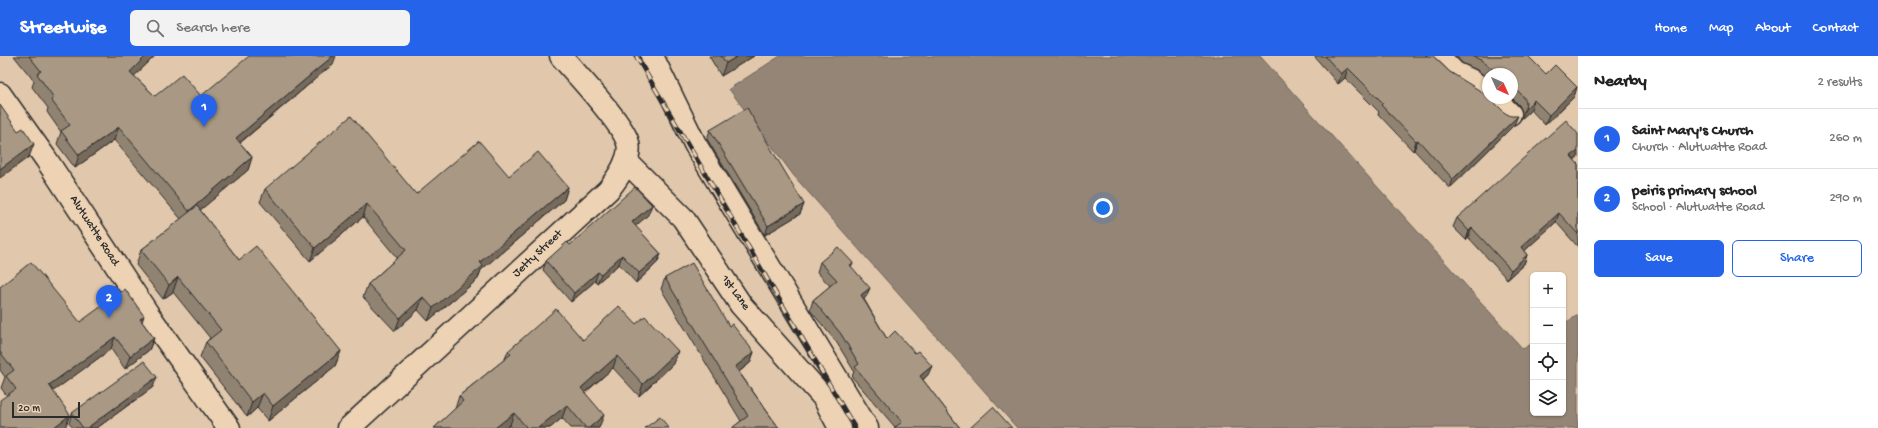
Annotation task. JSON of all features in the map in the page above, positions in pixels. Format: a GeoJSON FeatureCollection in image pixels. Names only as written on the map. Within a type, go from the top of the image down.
{"type":"FeatureCollection","features":[{"type":"Feature","properties":{"kind":"street","name":"Jetty Street"},"geometry":{"type":"LineString","coordinates":[[349,428],[608,190],[619,177],[626,161],[629,144],[619,125],[561,56]]}},
{"type":"Feature","properties":{"kind":"street"},"geometry":{"type":"LineString","coordinates":[[652,56],[695,144],[867,428]]}},
{"type":"Feature","properties":{"kind":"street"},"geometry":{"type":"LineString","coordinates":[[1438,56],[1455,73],[1470,80],[1482,89]]}},
{"type":"Feature","properties":{"kind":"street","name":"Alutwatte Road"},"geometry":{"type":"LineString","coordinates":[[0,94],[46,159],[148,314],[229,428]]}},
{"type":"Feature","properties":{"kind":"street"},"geometry":{"type":"LineString","coordinates":[[1500,104],[1510,114]]}},
{"type":"Feature","properties":{"kind":"street","name":"1st Lane"},"geometry":{"type":"LineString","coordinates":[[626,161],[683,218],[741,305],[824,398],[840,428]]}},
{"type":"Feature","properties":{"kind":"shaded area"},"geometry":{"type":"Polygon","coordinates":[[[780,56],[1260,56],[1523,349],[1530,345],[1530,416],[1566,416],[1566,322],[1578,315],[1578,428],[1017,428],[794,176],[729,89],[780,56]]]}},
{"type":"Feature","properties":{"kind":"building"},"geometry":{"type":"Polygon","coordinates":[[[29,56],[146,56],[130,72],[155,96],[182,74],[201,96],[249,56],[333,56],[236,138],[252,157],[189,211],[119,127],[79,155],[61,131],[70,125],[51,100],[54,98],[37,74],[41,71],[29,56]]]}},
{"type":"Feature","properties":{"kind":"building"},"geometry":{"type":"Polygon","coordinates":[[[721,56],[738,56],[726,63],[721,56]]]}},
{"type":"Feature","properties":{"kind":"building"},"geometry":{"type":"Polygon","coordinates":[[[1325,56],[1433,56],[1450,72],[1482,92],[1482,104],[1496,104],[1505,113],[1511,116],[1518,116],[1453,179],[1418,140],[1416,141],[1381,105],[1383,103],[1348,68],[1341,74],[1325,56]]]}},
{"type":"Feature","properties":{"kind":"building"},"geometry":{"type":"Polygon","coordinates":[[[1472,56],[1528,56],[1546,74],[1555,65],[1577,87],[1549,115],[1534,100],[1525,109],[1526,102],[1518,91],[1518,68],[1491,68],[1481,60],[1472,56]]]}},
{"type":"Feature","properties":{"kind":"building"},"geometry":{"type":"Polygon","coordinates":[[[0,105],[18,131],[23,128],[34,144],[0,169],[0,105]]]}},
{"type":"Feature","properties":{"kind":"building"},"geometry":{"type":"Polygon","coordinates":[[[747,108],[804,204],[768,226],[710,130],[747,108]]]}},
{"type":"Feature","properties":{"kind":"building"},"geometry":{"type":"Polygon","coordinates":[[[351,116],[416,194],[479,141],[509,176],[538,152],[568,187],[480,262],[483,266],[433,308],[423,297],[400,318],[368,284],[406,250],[367,204],[315,248],[265,189],[351,116]]]}},
{"type":"Feature","properties":{"kind":"building"},"geometry":{"type":"Polygon","coordinates":[[[1566,120],[1578,134],[1578,151],[1571,156],[1578,164],[1578,234],[1559,213],[1521,247],[1527,255],[1511,270],[1472,228],[1469,231],[1457,218],[1566,120]]]}},
{"type":"Feature","properties":{"kind":"building"},"geometry":{"type":"Polygon","coordinates":[[[635,187],[652,205],[632,222],[661,254],[639,273],[622,255],[601,274],[598,272],[574,293],[546,261],[567,242],[570,245],[635,187]]]}},
{"type":"Feature","properties":{"kind":"building"},"geometry":{"type":"Polygon","coordinates":[[[197,206],[239,260],[256,246],[341,351],[273,406],[263,393],[252,402],[206,342],[221,330],[178,277],[169,285],[141,250],[197,206]]]}},
{"type":"Feature","properties":{"kind":"building"},"geometry":{"type":"Polygon","coordinates":[[[838,247],[853,263],[850,265],[870,288],[861,295],[887,339],[895,331],[915,353],[918,351],[932,366],[920,376],[960,428],[894,428],[902,422],[855,367],[859,364],[841,334],[813,300],[837,280],[820,262],[838,247]]]}},
{"type":"Feature","properties":{"kind":"building"},"geometry":{"type":"Polygon","coordinates":[[[31,262],[80,322],[125,289],[144,316],[140,319],[154,338],[130,356],[115,337],[49,385],[70,415],[53,428],[0,428],[0,400],[16,389],[6,376],[14,370],[0,352],[0,287],[31,262]]]}},
{"type":"Feature","properties":{"kind":"building"},"geometry":{"type":"Polygon","coordinates":[[[692,263],[729,326],[732,324],[754,352],[735,367],[779,428],[733,428],[748,416],[665,278],[692,263]]]}},
{"type":"Feature","properties":{"kind":"building"},"geometry":{"type":"Polygon","coordinates":[[[619,306],[636,324],[645,316],[678,351],[643,384],[617,356],[581,388],[604,415],[589,428],[586,428],[567,405],[538,428],[527,428],[514,413],[495,428],[434,428],[463,401],[459,396],[511,354],[508,351],[556,309],[583,340],[619,306]]]}},
{"type":"Feature","properties":{"kind":"building"},"geometry":{"type":"Polygon","coordinates":[[[144,361],[157,377],[87,428],[83,428],[72,413],[144,361]]]}},
{"type":"Feature","properties":{"kind":"building"},"geometry":{"type":"Polygon","coordinates":[[[993,407],[1012,428],[970,428],[993,407]]]}},
{"type":"Feature","properties":{"kind":"building"},"geometry":{"type":"Polygon","coordinates":[[[660,417],[669,428],[645,428],[660,417]]]}},
{"type":"Feature","properties":{"kind":"railway"},"geometry":{"type":"LineString","coordinates":[[636,56],[855,428]]}},
{"type":"Feature","properties":{"kind":"place","name":"Saint Mary's Church"},"geometry":{"type":"Point","coordinates":[204,127]}},
{"type":"Feature","properties":{"kind":"place","name":"peiris primary school"},"geometry":{"type":"Point","coordinates":[109,318]}}]}
